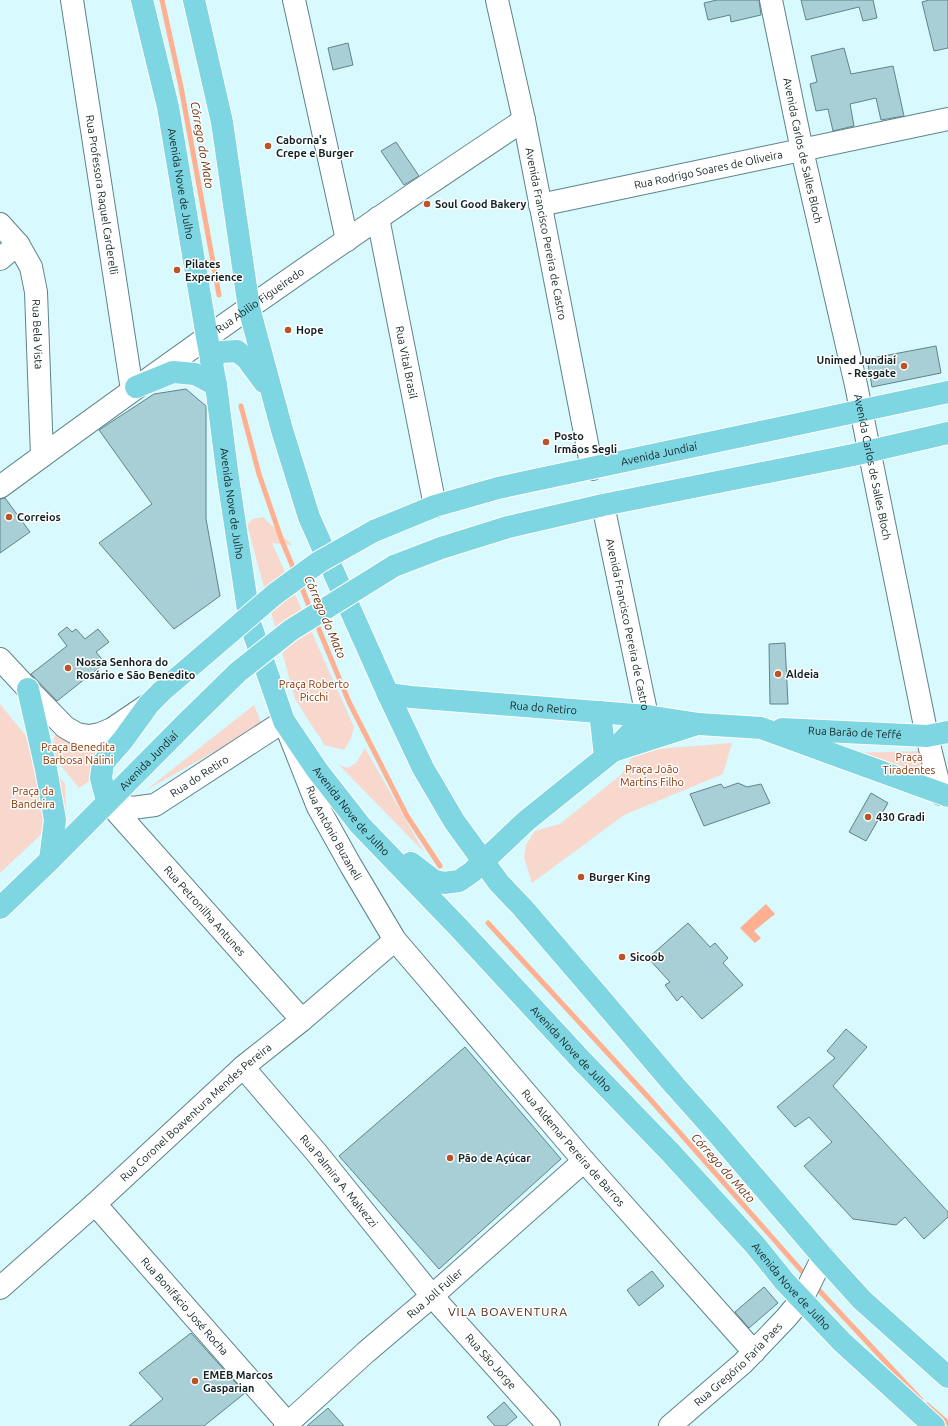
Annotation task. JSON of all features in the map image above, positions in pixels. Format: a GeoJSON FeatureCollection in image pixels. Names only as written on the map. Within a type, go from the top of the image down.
{"type":"FeatureCollection","features":[{"type":"Feature","properties":{"kind":"main road","name":"Avenida Nove de Julho"},"geometry":{"type":"LineString","coordinates":[[142,0],[168,107],[216,385],[228,478],[250,623],[284,721],[317,770],[360,825],[670,1152],[755,1245],[785,1282],[802,1297],[842,1342],[934,1426]]}},
{"type":"Feature","properties":{"kind":"main road"},"geometry":{"type":"LineString","coordinates":[[194,0],[222,122],[249,308],[308,517],[423,768],[454,821],[499,883],[522,907],[716,1132],[818,1265],[862,1300],[948,1377]]}},
{"type":"Feature","properties":{"kind":"main road"},"geometry":{"type":"LineString","coordinates":[[211,360],[221,352],[237,351],[247,359],[272,393]]}},
{"type":"Feature","properties":{"kind":"main road"},"geometry":{"type":"LineString","coordinates":[[134,389],[173,372],[195,374],[216,385]]}},
{"type":"Feature","properties":{"kind":"main road","name":"Avenida Jundiaí"},"geometry":{"type":"LineString","coordinates":[[107,801],[101,778],[103,763],[156,697],[275,594],[319,562],[374,531],[435,506],[498,488],[948,392]]}},
{"type":"Feature","properties":{"kind":"main road"},"geometry":{"type":"LineString","coordinates":[[603,505],[870,451],[948,433]]}},
{"type":"Feature","properties":{"kind":"main road","name":"Avenida Jundiaí"},"geometry":{"type":"LineString","coordinates":[[0,908],[238,672],[291,630],[394,566],[441,548],[508,527],[603,505]]}},
{"type":"Feature","properties":{"kind":"main road"},"geometry":{"type":"LineString","coordinates":[[28,689],[46,769],[55,820],[50,860]]}},
{"type":"Feature","properties":{"kind":"main road","name":"Rua do Retiro"},"geometry":{"type":"LineString","coordinates":[[388,694],[647,716],[699,724],[761,728],[944,795]]}},
{"type":"Feature","properties":{"kind":"main road"},"geometry":{"type":"LineString","coordinates":[[600,712],[609,754]]}},
{"type":"Feature","properties":{"kind":"main road","name":"Avenida Francisco Pereira de Castro"},"geometry":{"type":"LineString","coordinates":[[360,825],[432,880],[444,883],[459,880],[472,872],[526,821],[609,754],[647,716]]}},
{"type":"Feature","properties":{"kind":"main road","name":"Rua do Retiro"},"geometry":{"type":"LineString","coordinates":[[609,754],[699,724]]}},
{"type":"Feature","properties":{"kind":"main road","name":"Rua Barão de Teffé"},"geometry":{"type":"LineString","coordinates":[[761,728],[938,734]]}},
{"type":"Feature","properties":{"kind":"street","name":"Rua Professora Raquel Carderelli"},"geometry":{"type":"LineString","coordinates":[[72,0],[134,389]]}},
{"type":"Feature","properties":{"kind":"street"},"geometry":{"type":"LineString","coordinates":[[294,0],[347,240]]}},
{"type":"Feature","properties":{"kind":"street","name":"Avenida Francisco Pereira de Castro"},"geometry":{"type":"LineString","coordinates":[[497,0],[524,120],[592,469]]}},
{"type":"Feature","properties":{"kind":"street","name":"Avenida Carlos de Salles Bloch"},"geometry":{"type":"LineString","coordinates":[[771,0],[802,150],[870,451],[938,734],[944,795]]}},
{"type":"Feature","properties":{"kind":"street","name":"Rua Rodrigo Soares de Oliveira"},"geometry":{"type":"LineString","coordinates":[[540,205],[948,119]]}},
{"type":"Feature","properties":{"kind":"street","name":"Rua Abilio Figueiredo"},"geometry":{"type":"LineString","coordinates":[[0,487],[207,337],[378,218],[524,120]]}},
{"type":"Feature","properties":{"kind":"street","name":"Rua Vital Brasil"},"geometry":{"type":"LineString","coordinates":[[378,218],[435,506]]}},
{"type":"Feature","properties":{"kind":"street","name":"Rua Bela Vista"},"geometry":{"type":"LineString","coordinates":[[0,224],[18,244],[31,267],[36,292],[42,456]]}},
{"type":"Feature","properties":{"kind":"street"},"geometry":{"type":"LineString","coordinates":[[0,259],[18,244]]}},
{"type":"Feature","properties":{"kind":"street","name":"Avenida Francisco Pereira de Castro"},"geometry":{"type":"LineString","coordinates":[[603,505],[647,716]]}},
{"type":"Feature","properties":{"kind":"street"},"geometry":{"type":"LineString","coordinates":[[0,658],[65,727],[77,734],[90,736],[112,729],[156,697]]}},
{"type":"Feature","properties":{"kind":"street","name":"Rua do Retiro"},"geometry":{"type":"LineString","coordinates":[[107,801],[132,808],[154,805],[284,721]]}},
{"type":"Feature","properties":{"kind":"street","name":"Rua Antônio Buzaneli"},"geometry":{"type":"LineString","coordinates":[[284,721],[318,807],[395,940]]}},
{"type":"Feature","properties":{"kind":"street","name":"Rua Petronilha Antunes"},"geometry":{"type":"LineString","coordinates":[[107,801],[302,1020]]}},
{"type":"Feature","properties":{"kind":"street","name":"Rua Coronel Boaventura Mendes Pereira"},"geometry":{"type":"LineString","coordinates":[[0,1288],[95,1204],[243,1067],[302,1020],[395,940]]}},
{"type":"Feature","properties":{"kind":"street","name":"Rua Aldemar Pereira de Barros"},"geometry":{"type":"LineString","coordinates":[[395,940],[584,1161],[754,1352]]}},
{"type":"Feature","properties":{"kind":"street","name":"Rua Palmira A. Malvezzi"},"geometry":{"type":"LineString","coordinates":[[243,1067],[316,1152],[432,1296]]}},
{"type":"Feature","properties":{"kind":"street","name":"Rua Joll Fuller"},"geometry":{"type":"LineString","coordinates":[[288,1425],[365,1353],[432,1296],[584,1161]]}},
{"type":"Feature","properties":{"kind":"street","name":"Rua Bonifácio José Rocha"},"geometry":{"type":"LineString","coordinates":[[95,1204],[288,1425]]}},
{"type":"Feature","properties":{"kind":"street","name":"Rua Gregório Faria Paes"},"geometry":{"type":"LineString","coordinates":[[670,1426],[754,1352],[786,1318],[802,1297],[818,1265]]}},
{"type":"Feature","properties":{"kind":"street","name":"Rua São Jorge"},"geometry":{"type":"LineString","coordinates":[[432,1296],[549,1426]]}},
{"type":"Feature","properties":{"kind":"green space","name":"Praça Roberto Picchi"},"geometry":{"type":"Polygon","coordinates":[[[263,517],[292,545],[272,543],[354,727],[351,738],[344,750],[324,745],[295,699],[247,525],[253,519],[263,517]]]}},
{"type":"Feature","properties":{"kind":"green space","name":"Praça da Bandeira"},"geometry":{"type":"Polygon","coordinates":[[[0,704],[65,784],[66,811],[0,873],[0,704]]]}},
{"type":"Feature","properties":{"kind":"green space"},"geometry":{"type":"Polygon","coordinates":[[[254,705],[262,725],[146,790],[254,705]]]}},
{"type":"Feature","properties":{"kind":"green space","name":"Praça Benedita Barbosa Nalini"},"geometry":{"type":"Polygon","coordinates":[[[63,710],[101,747],[94,778],[79,788],[50,752],[63,710]]]}},
{"type":"Feature","properties":{"kind":"green space","name":"Praça João Martins Filho"},"geometry":{"type":"Polygon","coordinates":[[[732,743],[723,774],[624,815],[532,883],[524,857],[526,845],[535,831],[560,824],[622,774],[634,754],[644,750],[732,743]]]}},
{"type":"Feature","properties":{"kind":"green space"},"geometry":{"type":"Polygon","coordinates":[[[365,748],[424,852],[339,765],[348,768],[356,763],[365,748]]]}},
{"type":"Feature","properties":{"kind":"green space","name":"Praça Tiradentes"},"geometry":{"type":"Polygon","coordinates":[[[919,751],[928,782],[851,753],[919,751]]]}},
{"type":"Feature","properties":{"kind":"shaded area"},"geometry":{"type":"Polygon","coordinates":[[[766,904],[775,914],[754,931],[761,938],[755,943],[740,928],[766,904]]]}},
{"type":"Feature","properties":{"kind":"building"},"geometry":{"type":"Polygon","coordinates":[[[717,0],[759,0],[761,15],[731,22],[730,15],[708,20],[704,3],[717,0]]]}},
{"type":"Feature","properties":{"kind":"building"},"geometry":{"type":"Polygon","coordinates":[[[801,0],[873,0],[877,18],[863,21],[859,7],[806,20],[801,0]]]}},
{"type":"Feature","properties":{"kind":"building"},"geometry":{"type":"Polygon","coordinates":[[[929,0],[948,0],[948,48],[934,51],[922,2],[929,0]]]}},
{"type":"Feature","properties":{"kind":"building"},"geometry":{"type":"Polygon","coordinates":[[[348,43],[353,65],[333,70],[328,48],[348,43]]]}},
{"type":"Feature","properties":{"kind":"building"},"geometry":{"type":"Polygon","coordinates":[[[844,48],[851,74],[893,66],[904,116],[881,120],[876,98],[850,104],[854,126],[833,131],[828,109],[816,111],[810,84],[817,82],[811,56],[844,48]]]}},
{"type":"Feature","properties":{"kind":"building"},"geometry":{"type":"Polygon","coordinates":[[[396,142],[419,176],[404,185],[381,151],[396,142]]]}},
{"type":"Feature","properties":{"kind":"building","name":"Unimed Jundiaí - Resgate"},"geometry":{"type":"Polygon","coordinates":[[[936,346],[941,373],[872,387],[867,359],[936,346]]]}},
{"type":"Feature","properties":{"kind":"building"},"geometry":{"type":"Polygon","coordinates":[[[186,389],[206,406],[206,519],[220,596],[174,629],[99,543],[152,504],[99,430],[154,394],[186,389]]]}},
{"type":"Feature","properties":{"kind":"building","name":"Correios"},"geometry":{"type":"Polygon","coordinates":[[[5,498],[30,532],[0,553],[0,499],[5,498]]]}},
{"type":"Feature","properties":{"kind":"building","name":"Nossa Senhora do Rosário e São Benedito"},"geometry":{"type":"Polygon","coordinates":[[[67,627],[72,632],[76,629],[85,639],[98,629],[109,642],[96,652],[105,663],[57,701],[31,674],[67,646],[58,634],[67,627]]]}},
{"type":"Feature","properties":{"kind":"building","name":"Aldeia"},"geometry":{"type":"Polygon","coordinates":[[[785,643],[788,704],[770,704],[769,644],[785,643]]]}},
{"type":"Feature","properties":{"kind":"building"},"geometry":{"type":"Polygon","coordinates":[[[738,783],[747,787],[761,784],[770,803],[704,826],[690,794],[721,784],[724,788],[738,783]]]}},
{"type":"Feature","properties":{"kind":"building","name":"430 Gradi"},"geometry":{"type":"Polygon","coordinates":[[[871,793],[888,803],[866,841],[849,832],[871,793]]]}},
{"type":"Feature","properties":{"kind":"building"},"geometry":{"type":"Polygon","coordinates":[[[688,923],[710,947],[715,943],[728,958],[723,963],[743,985],[702,1019],[682,996],[677,1001],[665,985],[670,982],[648,958],[688,923]]]}},
{"type":"Feature","properties":{"kind":"building"},"geometry":{"type":"Polygon","coordinates":[[[846,1029],[867,1047],[833,1086],[948,1212],[948,1217],[924,1239],[905,1217],[896,1225],[853,1219],[804,1166],[832,1142],[809,1117],[795,1127],[777,1107],[835,1058],[827,1051],[846,1029]]]}},
{"type":"Feature","properties":{"kind":"building","name":"Pão de Açúcar"},"geometry":{"type":"Polygon","coordinates":[[[465,1047],[561,1159],[439,1269],[339,1156],[465,1047]]]}},
{"type":"Feature","properties":{"kind":"building"},"geometry":{"type":"Polygon","coordinates":[[[652,1271],[664,1286],[639,1306],[627,1290],[652,1271]]]}},
{"type":"Feature","properties":{"kind":"building"},"geometry":{"type":"Polygon","coordinates":[[[764,1287],[778,1303],[749,1328],[735,1312],[764,1287]]]}},
{"type":"Feature","properties":{"kind":"building","name":"EMEB Marcos Gasparian"},"geometry":{"type":"Polygon","coordinates":[[[191,1333],[245,1393],[204,1426],[129,1426],[163,1399],[139,1373],[191,1333]]]}},
{"type":"Feature","properties":{"kind":"building"},"geometry":{"type":"Polygon","coordinates":[[[504,1402],[517,1417],[506,1426],[495,1426],[487,1417],[504,1402]]]}},
{"type":"Feature","properties":{"kind":"building"},"geometry":{"type":"Polygon","coordinates":[[[328,1408],[344,1426],[307,1426],[328,1408]]]}},
{"type":"Feature","properties":{"kind":"waterway","name":"Córrego do Mato"},"geometry":{"type":"LineString","coordinates":[[162,0],[181,87],[219,295]]}},
{"type":"Feature","properties":{"kind":"waterway","name":"Córrego do Mato"},"geometry":{"type":"LineString","coordinates":[[241,406],[259,474],[282,541],[295,572]]}},
{"type":"Feature","properties":{"kind":"waterway","name":"Córrego do Mato"},"geometry":{"type":"LineString","coordinates":[[300,583],[311,611]]}},
{"type":"Feature","properties":{"kind":"waterway","name":"Córrego do Mato"},"geometry":{"type":"LineString","coordinates":[[315,620],[349,702],[407,816],[440,866]]}},
{"type":"Feature","properties":{"kind":"waterway","name":"Córrego do Mato"},"geometry":{"type":"LineString","coordinates":[[488,923],[649,1098],[807,1277]]}},
{"type":"Feature","properties":{"kind":"waterway","name":"Córrego do Mato"},"geometry":{"type":"LineString","coordinates":[[815,1286],[921,1400]]}},
{"type":"Feature","properties":{"kind":"waterway","name":"Córrego do Mato"},"geometry":{"type":"LineString","coordinates":[[927,1405],[948,1423]]}},
{"type":"Feature","properties":{"kind":"place","name":"Caborna's Crepe e Burger"},"geometry":{"type":"Point","coordinates":[268,146]}},
{"type":"Feature","properties":{"kind":"place","name":"Soul Good Bakery"},"geometry":{"type":"Point","coordinates":[427,204]}},
{"type":"Feature","properties":{"kind":"place","name":"Pilates Experience"},"geometry":{"type":"Point","coordinates":[177,270]}},
{"type":"Feature","properties":{"kind":"place","name":"Hope"},"geometry":{"type":"Point","coordinates":[288,330]}},
{"type":"Feature","properties":{"kind":"place","name":"Unimed Jundiaí - Resgate"},"geometry":{"type":"Point","coordinates":[904,366]}},
{"type":"Feature","properties":{"kind":"place","name":"Posto Irmãos Segli"},"geometry":{"type":"Point","coordinates":[546,442]}},
{"type":"Feature","properties":{"kind":"place","name":"Correios"},"geometry":{"type":"Point","coordinates":[9,517]}},
{"type":"Feature","properties":{"kind":"place","name":"Nossa Senhora do Rosário e São Benedito"},"geometry":{"type":"Point","coordinates":[68,668]}},
{"type":"Feature","properties":{"kind":"place","name":"Aldeia"},"geometry":{"type":"Point","coordinates":[778,674]}},
{"type":"Feature","properties":{"kind":"place","name":"430 Gradi"},"geometry":{"type":"Point","coordinates":[868,817]}},
{"type":"Feature","properties":{"kind":"place","name":"Burger King"},"geometry":{"type":"Point","coordinates":[581,877]}},
{"type":"Feature","properties":{"kind":"place","name":"Sicoob"},"geometry":{"type":"Point","coordinates":[622,957]}},
{"type":"Feature","properties":{"kind":"place","name":"Pão de Açúcar"},"geometry":{"type":"Point","coordinates":[450,1158]}},
{"type":"Feature","properties":{"kind":"place","name":"EMEB Marcos Gasparian"},"geometry":{"type":"Point","coordinates":[195,1381]}},
{"type":"Feature","properties":{"kind":"district","name":"VILA BOAVENTURA"},"geometry":{"type":"Point","coordinates":[508,1312]}}]}
